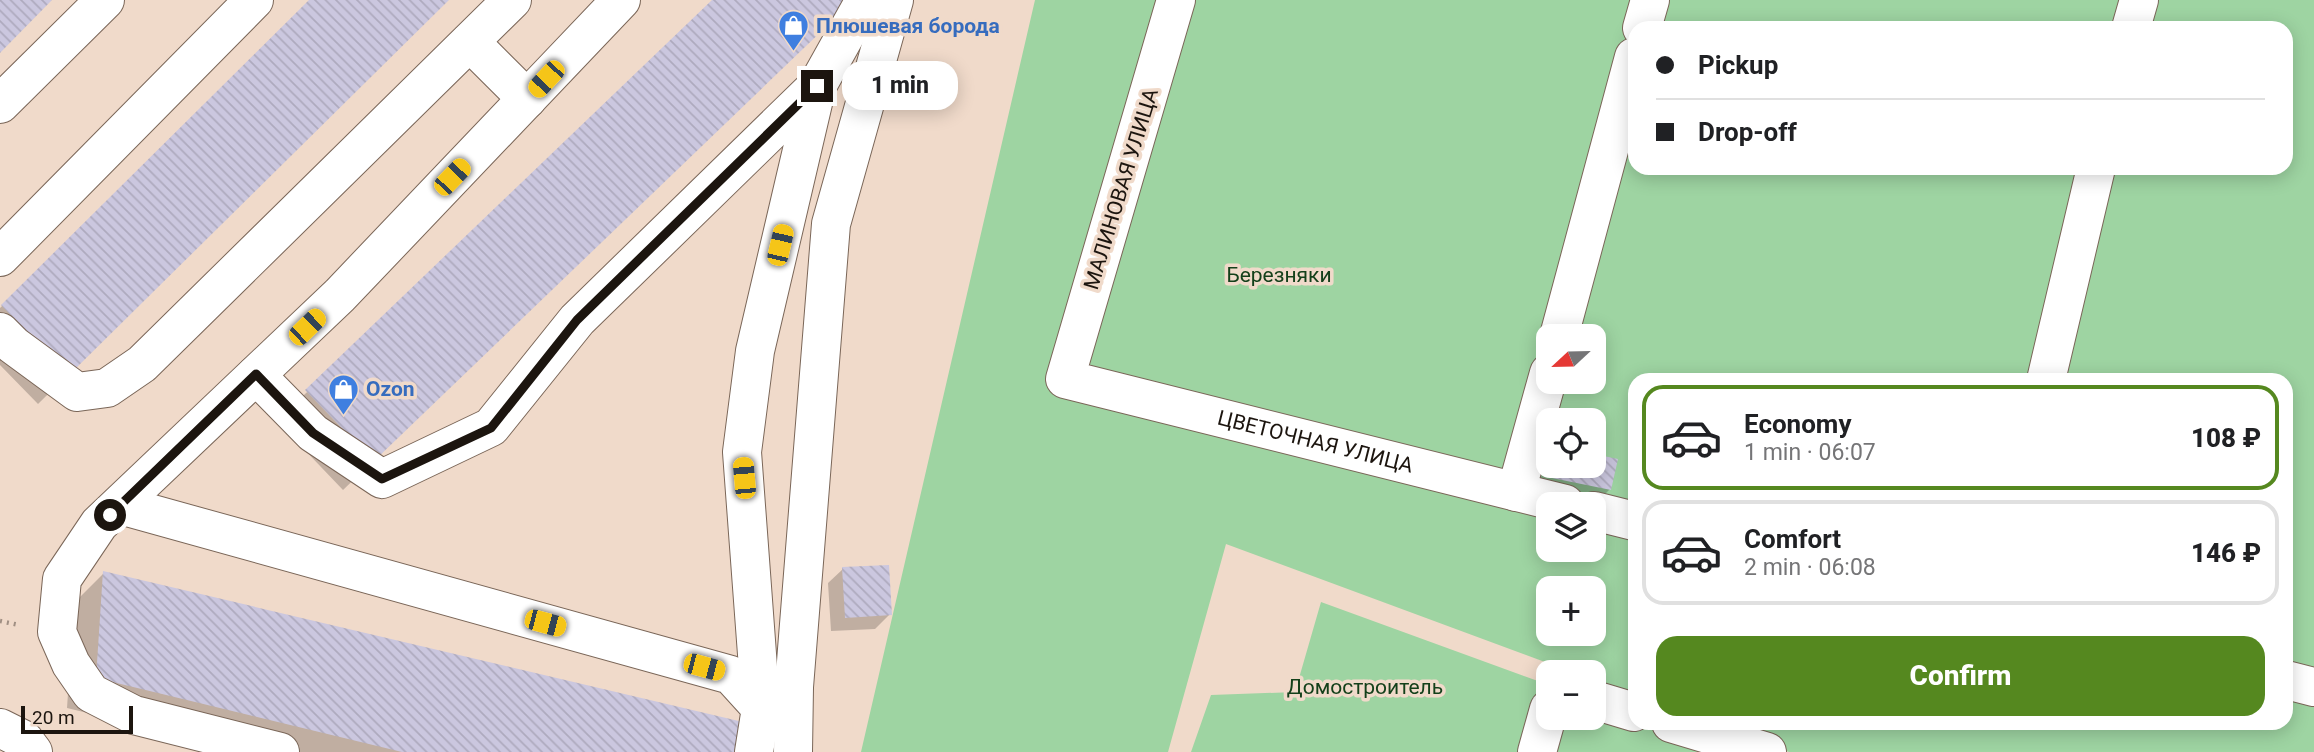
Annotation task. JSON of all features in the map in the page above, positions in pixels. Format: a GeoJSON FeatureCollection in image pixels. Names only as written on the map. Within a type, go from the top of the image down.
{"type":"FeatureCollection","features":[{"type":"Feature","properties":{"kind":"street"},"geometry":{"type":"LineString","coordinates":[[0,104],[105,0]]}},
{"type":"Feature","properties":{"kind":"street"},"geometry":{"type":"LineString","coordinates":[[0,257],[254,0]]}},
{"type":"Feature","properties":{"kind":"street"},"geometry":{"type":"LineString","coordinates":[[0,332],[13,345],[77,392],[107,388],[142,364],[512,0]]}},
{"type":"Feature","properties":{"kind":"street"},"geometry":{"type":"LineString","coordinates":[[281,752],[134,715],[91,693],[71,664],[57,632],[62,579],[99,524],[340,295],[621,0]]}},
{"type":"Feature","properties":{"kind":"street"},"geometry":{"type":"LineString","coordinates":[[754,752],[761,708],[742,452],[755,351],[817,86],[865,0]]}},
{"type":"Feature","properties":{"kind":"street"},"geometry":{"type":"LineString","coordinates":[[793,752],[794,687],[831,224],[894,0]]}},
{"type":"Feature","properties":{"kind":"street","name":"МАЛИНОВАЯ УЛИЦА"},"geometry":{"type":"LineString","coordinates":[[1065,379],[1176,0]]}},
{"type":"Feature","properties":{"kind":"street"},"geometry":{"type":"LineString","coordinates":[[1644,21],[1650,0]]}},
{"type":"Feature","properties":{"kind":"street"},"geometry":{"type":"LineString","coordinates":[[2132,21],[2139,0]]}},
{"type":"Feature","properties":{"kind":"street"},"geometry":{"type":"LineString","coordinates":[[470,42],[527,99]]}},
{"type":"Feature","properties":{"kind":"street"},"geometry":{"type":"LineString","coordinates":[[1562,324],[1628,79]]}},
{"type":"Feature","properties":{"kind":"street"},"geometry":{"type":"LineString","coordinates":[[256,374],[313,433],[382,479],[491,428],[577,320],[817,86]]}},
{"type":"Feature","properties":{"kind":"street"},"geometry":{"type":"LineString","coordinates":[[2048,373],[2094,175]]}},
{"type":"Feature","properties":{"kind":"street","name":"ЦВЕТОЧНАЯ УЛИЦА"},"geometry":{"type":"LineString","coordinates":[[1065,379],[1536,497]]}},
{"type":"Feature","properties":{"kind":"street"},"geometry":{"type":"LineString","coordinates":[[1517,492],[1543,394]]}},
{"type":"Feature","properties":{"kind":"street"},"geometry":{"type":"LineString","coordinates":[[120,505],[731,675],[761,708]]}},
{"type":"Feature","properties":{"kind":"street"},"geometry":{"type":"LineString","coordinates":[[1606,514],[1628,520]]}},
{"type":"Feature","properties":{"kind":"street"},"geometry":{"type":"LineString","coordinates":[[2293,682],[2314,687]]}},
{"type":"Feature","properties":{"kind":"street"},"geometry":{"type":"LineString","coordinates":[[1606,704],[1628,710]]}},
{"type":"Feature","properties":{"kind":"street"},"geometry":{"type":"LineString","coordinates":[[134,715],[151,752]]}},
{"type":"Feature","properties":{"kind":"street"},"geometry":{"type":"LineString","coordinates":[[0,728],[24,740],[33,752]]}},
{"type":"Feature","properties":{"kind":"street"},"geometry":{"type":"LineString","coordinates":[[1537,752],[1543,730]]}},
{"type":"Feature","properties":{"kind":"street"},"geometry":{"type":"LineString","coordinates":[[1694,730],[1767,752]]}},
{"type":"Feature","properties":{"kind":"green space","name":"Березняки"},"geometry":{"type":"Polygon","coordinates":[[[1035,0],[2314,0],[2314,752],[1789,752],[1729,730],[2293,730],[2293,373],[1628,373],[1628,693],[1606,684],[1606,660],[1540,660],[1226,544],[1168,752],[861,752],[1035,0]]]}},
{"type":"Feature","properties":{"kind":"green space","name":"Домостроитель"},"geometry":{"type":"Polygon","coordinates":[[[1321,602],[1536,680],[1536,730],[1606,730],[1606,720],[1628,722],[1628,730],[1694,730],[1767,752],[1191,752],[1211,695],[1295,692],[1321,602]]]}},
{"type":"Feature","properties":{"kind":"building"},"geometry":{"type":"Polygon","coordinates":[[[0,0],[52,0],[0,53],[0,0]]]}},
{"type":"Feature","properties":{"kind":"building"},"geometry":{"type":"Polygon","coordinates":[[[309,0],[449,0],[69,375],[1,305],[309,0]]]}},
{"type":"Feature","properties":{"kind":"building"},"geometry":{"type":"Polygon","coordinates":[[[712,0],[854,0],[374,461],[305,390],[712,0]]]}},
{"type":"Feature","properties":{"kind":"building"},"geometry":{"type":"Polygon","coordinates":[[[1606,456],[1618,459],[1611,490],[1552,478],[1606,478],[1606,456]]]}},
{"type":"Feature","properties":{"kind":"building"},"geometry":{"type":"Polygon","coordinates":[[[889,565],[892,615],[845,618],[842,567],[889,565]]]}},
{"type":"Feature","properties":{"kind":"building"},"geometry":{"type":"Polygon","coordinates":[[[103,571],[743,722],[736,752],[402,752],[96,678],[103,571]]]}},
{"type":"Feature","properties":{"kind":"place","name":"Плюшевая борода"},"geometry":{"type":"Point","coordinates":[793,53]}},
{"type":"Feature","properties":{"kind":"place","name":"Ozon"},"geometry":{"type":"Point","coordinates":[343,416]}},
{"type":"Feature","properties":{"kind":"route"},"geometry":{"type":"LineString","coordinates":[[110,515],[256,374],[313,433],[382,479],[491,428],[577,320],[817,86]]}}]}
